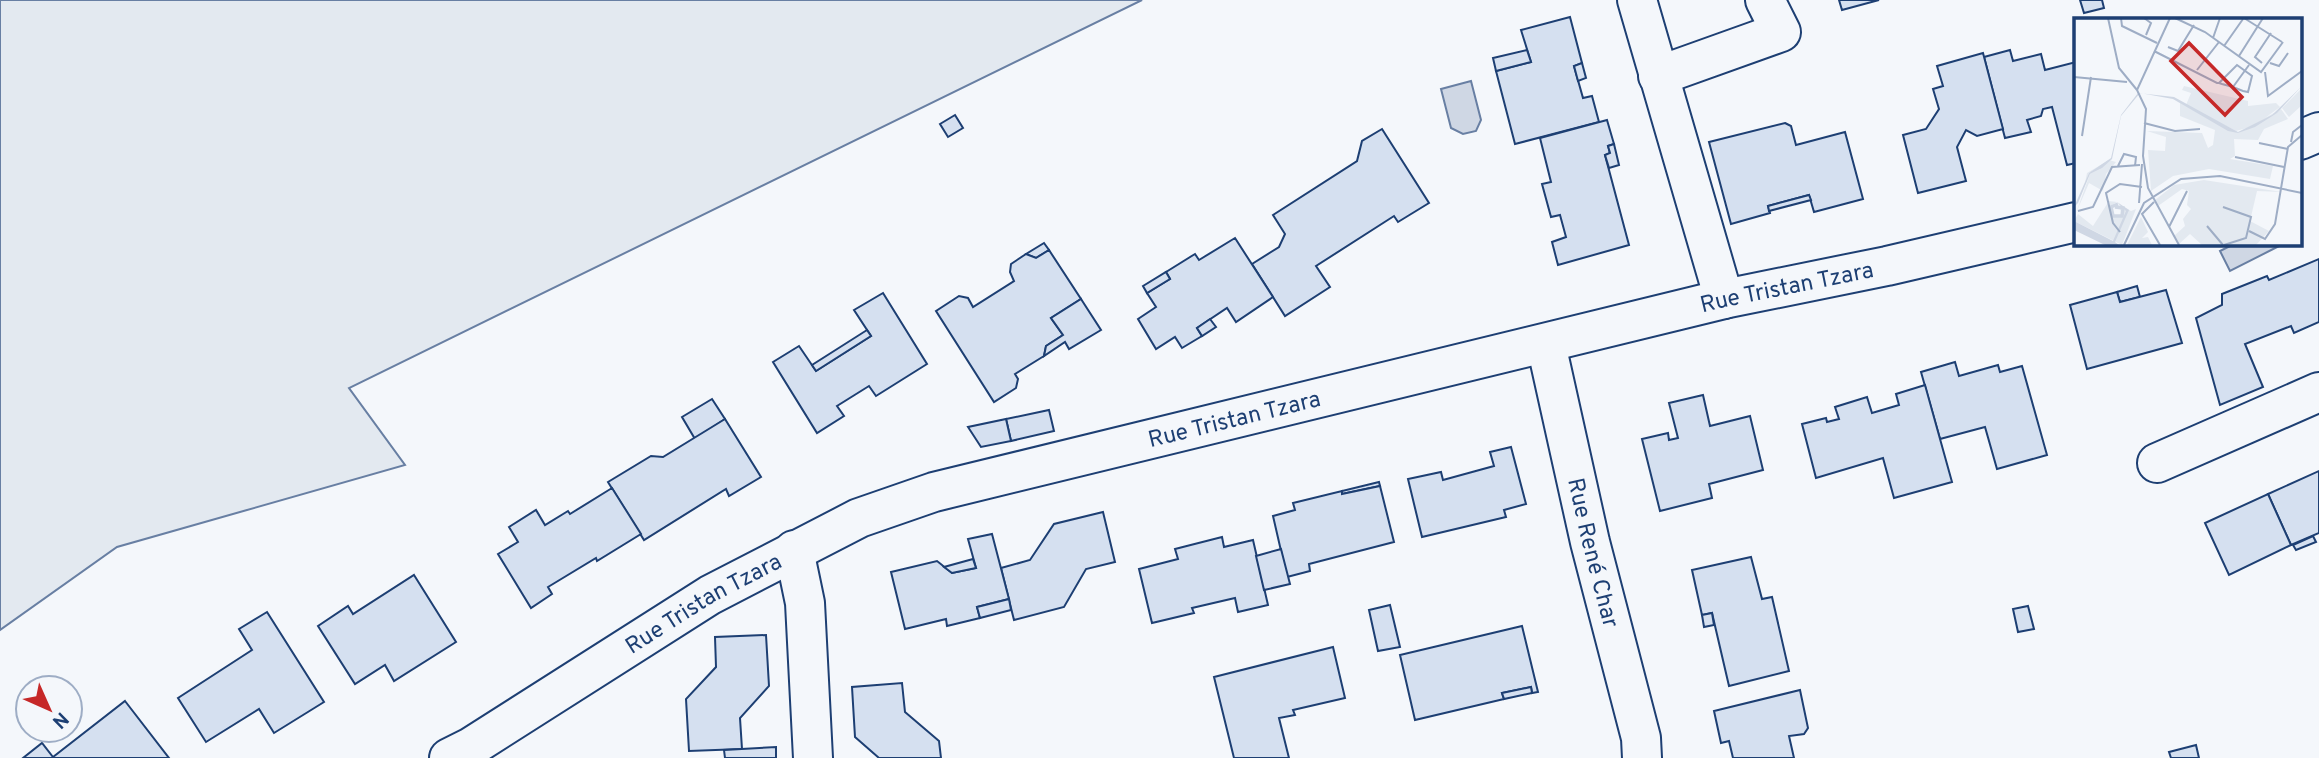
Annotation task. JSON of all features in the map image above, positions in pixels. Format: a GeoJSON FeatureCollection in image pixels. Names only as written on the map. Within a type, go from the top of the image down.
{"type":"FeatureCollection","features":[{"type":"Feature","properties":{"kind":"street"},"geometry":{"type":"LineString","coordinates":[[1637,0],[1724,299]]}},
{"type":"Feature","properties":{"kind":"street"},"geometry":{"type":"LineString","coordinates":[[1658,76],[1781,32],[1765,0]]}},
{"type":"Feature","properties":{"kind":"street"},"geometry":{"type":"LineString","coordinates":[[2302,139],[2319,132]]}},
{"type":"Feature","properties":{"kind":"street","name":"Rue Tristan Tzara"},"geometry":{"type":"LineString","coordinates":[[449,758],[471,747],[710,594],[859,518],[934,492],[1724,299],[1887,266],[2074,222]]}},
{"type":"Feature","properties":{"kind":"street","name":"Rue René Char"},"geometry":{"type":"LineString","coordinates":[[1546,344],[1590,542],[1641,738],[1642,758]]}},
{"type":"Feature","properties":{"kind":"street"},"geometry":{"type":"LineString","coordinates":[[2157,463],[2319,393]]}},
{"type":"Feature","properties":{"kind":"street"},"geometry":{"type":"LineString","coordinates":[[794,550],[806,603],[813,758]]}},
{"type":"Feature","properties":{"kind":"shaded area"},"geometry":{"type":"Polygon","coordinates":[[[0,0],[1142,0],[349,388],[405,465],[117,547],[0,630],[0,0]]]}},
{"type":"Feature","properties":{"kind":"shaded area"},"geometry":{"type":"Polygon","coordinates":[[[1471,81],[1481,120],[1476,131],[1463,134],[1451,128],[1441,89],[1471,81]]]}},
{"type":"Feature","properties":{"kind":"shaded area"},"geometry":{"type":"Polygon","coordinates":[[[2232,245],[2281,245],[2230,271],[2220,251],[2232,245]]]}},
{"type":"Feature","properties":{"kind":"building"},"geometry":{"type":"Polygon","coordinates":[[[1839,0],[1879,0],[1842,10],[1839,0]]]}},
{"type":"Feature","properties":{"kind":"building"},"geometry":{"type":"Polygon","coordinates":[[[2080,0],[2102,0],[2104,8],[2084,13],[2080,0]]]}},
{"type":"Feature","properties":{"kind":"building"},"geometry":{"type":"Polygon","coordinates":[[[1570,17],[1582,63],[1574,66],[1583,98],[1592,96],[1599,122],[1515,144],[1496,71],[1531,62],[1521,30],[1570,17]]]}},
{"type":"Feature","properties":{"kind":"building"},"geometry":{"type":"Polygon","coordinates":[[[1527,50],[1531,62],[1496,71],[1493,58],[1527,50]]]}},
{"type":"Feature","properties":{"kind":"building"},"geometry":{"type":"Polygon","coordinates":[[[2010,50],[2013,61],[2041,54],[2045,70],[2074,63],[2074,163],[2067,165],[2052,107],[2043,109],[2041,116],[2027,120],[2031,132],[2005,138],[1984,57],[2010,50]]]}},
{"type":"Feature","properties":{"kind":"building"},"geometry":{"type":"Polygon","coordinates":[[[1983,53],[2003,129],[1977,136],[1966,130],[1957,147],[1966,181],[1918,193],[1903,135],[1926,129],[1939,109],[1933,89],[1943,86],[1937,66],[1983,53]]]}},
{"type":"Feature","properties":{"kind":"building"},"geometry":{"type":"Polygon","coordinates":[[[1582,63],[1586,78],[1578,81],[1574,66],[1582,63]]]}},
{"type":"Feature","properties":{"kind":"building"},"geometry":{"type":"Polygon","coordinates":[[[955,115],[963,128],[948,137],[940,124],[955,115]]]}},
{"type":"Feature","properties":{"kind":"building"},"geometry":{"type":"Polygon","coordinates":[[[1607,120],[1614,144],[1608,146],[1610,153],[1605,155],[1629,245],[1558,265],[1552,242],[1566,237],[1560,215],[1551,217],[1542,184],[1551,182],[1540,138],[1607,120]]]}},
{"type":"Feature","properties":{"kind":"building"},"geometry":{"type":"Polygon","coordinates":[[[1785,123],[1791,126],[1796,145],[1845,132],[1863,199],[1814,212],[1809,195],[1768,206],[1770,213],[1731,224],[1709,142],[1785,123]]]}},
{"type":"Feature","properties":{"kind":"building"},"geometry":{"type":"Polygon","coordinates":[[[1382,129],[1429,203],[1398,222],[1394,216],[1316,266],[1330,287],[1285,316],[1252,264],[1279,247],[1285,234],[1273,215],[1357,161],[1362,141],[1382,129]]]}},
{"type":"Feature","properties":{"kind":"building"},"geometry":{"type":"Polygon","coordinates":[[[1614,144],[1619,165],[1609,168],[1605,155],[1610,153],[1608,146],[1614,144]]]}},
{"type":"Feature","properties":{"kind":"building"},"geometry":{"type":"Polygon","coordinates":[[[1809,195],[1811,200],[1769,211],[1768,206],[1809,195]]]}},
{"type":"Feature","properties":{"kind":"building"},"geometry":{"type":"Polygon","coordinates":[[[1235,238],[1273,297],[1236,322],[1227,308],[1197,328],[1202,336],[1182,348],[1175,337],[1156,349],[1138,319],[1156,307],[1147,293],[1170,279],[1166,272],[1195,254],[1199,260],[1235,238]]]}},
{"type":"Feature","properties":{"kind":"building"},"geometry":{"type":"Polygon","coordinates":[[[1044,243],[1049,250],[1036,258],[1026,254],[1044,243]]]}},
{"type":"Feature","properties":{"kind":"building"},"geometry":{"type":"Polygon","coordinates":[[[1049,250],[1081,299],[1051,318],[1063,335],[1046,346],[1044,356],[1015,374],[1018,379],[1016,388],[994,402],[936,311],[959,296],[968,298],[973,307],[1014,281],[1010,272],[1011,264],[1026,254],[1036,258],[1049,250]]]}},
{"type":"Feature","properties":{"kind":"building"},"geometry":{"type":"Polygon","coordinates":[[[2319,259],[2319,322],[2294,333],[2291,326],[2245,344],[2263,387],[2220,405],[2196,318],[2222,305],[2222,294],[2267,276],[2269,280],[2319,259]]]}},
{"type":"Feature","properties":{"kind":"building"},"geometry":{"type":"Polygon","coordinates":[[[1166,272],[1170,279],[1147,293],[1143,286],[1166,272]]]}},
{"type":"Feature","properties":{"kind":"building"},"geometry":{"type":"Polygon","coordinates":[[[2137,286],[2140,297],[2120,302],[2117,292],[2137,286]]]}},
{"type":"Feature","properties":{"kind":"building"},"geometry":{"type":"Polygon","coordinates":[[[2166,290],[2182,343],[2087,369],[2070,305],[2117,292],[2120,302],[2166,290]]]}},
{"type":"Feature","properties":{"kind":"building"},"geometry":{"type":"Polygon","coordinates":[[[883,293],[927,364],[876,396],[869,386],[837,406],[844,416],[817,433],[773,362],[799,346],[816,371],[871,336],[854,310],[883,293]]]}},
{"type":"Feature","properties":{"kind":"building"},"geometry":{"type":"Polygon","coordinates":[[[1081,299],[1101,330],[1069,349],[1065,342],[1044,356],[1046,346],[1063,335],[1051,318],[1081,299]]]}},
{"type":"Feature","properties":{"kind":"building"},"geometry":{"type":"Polygon","coordinates":[[[1210,319],[1216,327],[1202,336],[1197,328],[1210,319]]]}},
{"type":"Feature","properties":{"kind":"building"},"geometry":{"type":"Polygon","coordinates":[[[867,330],[871,336],[816,371],[812,365],[867,330]]]}},
{"type":"Feature","properties":{"kind":"building"},"geometry":{"type":"Polygon","coordinates":[[[1955,362],[1959,376],[1998,365],[2000,372],[2022,366],[2047,455],[1997,469],[1985,427],[1940,439],[1921,372],[1955,362]]]}},
{"type":"Feature","properties":{"kind":"building"},"geometry":{"type":"Polygon","coordinates":[[[1925,385],[1952,482],[1894,498],[1883,458],[1816,478],[1802,424],[1826,418],[1827,422],[1839,419],[1835,407],[1867,397],[1872,413],[1899,405],[1896,394],[1925,385]]]}},
{"type":"Feature","properties":{"kind":"building"},"geometry":{"type":"Polygon","coordinates":[[[1703,395],[1710,426],[1750,416],[1763,470],[1709,484],[1712,498],[1660,511],[1642,439],[1668,433],[1669,440],[1678,438],[1669,403],[1703,395]]]}},
{"type":"Feature","properties":{"kind":"building"},"geometry":{"type":"Polygon","coordinates":[[[712,399],[725,419],[695,439],[682,417],[712,399]]]}},
{"type":"Feature","properties":{"kind":"building"},"geometry":{"type":"Polygon","coordinates":[[[1049,410],[1054,431],[1011,441],[1006,419],[1049,410]]]}},
{"type":"Feature","properties":{"kind":"building"},"geometry":{"type":"Polygon","coordinates":[[[725,419],[761,477],[729,496],[726,489],[644,540],[608,482],[651,456],[663,457],[725,419]]]}},
{"type":"Feature","properties":{"kind":"building"},"geometry":{"type":"Polygon","coordinates":[[[1006,419],[1011,441],[981,447],[968,427],[1006,419]]]}},
{"type":"Feature","properties":{"kind":"building"},"geometry":{"type":"Polygon","coordinates":[[[1511,447],[1526,504],[1504,510],[1506,517],[1422,537],[1408,479],[1441,472],[1443,480],[1494,466],[1490,452],[1511,447]]]}},
{"type":"Feature","properties":{"kind":"building"},"geometry":{"type":"Polygon","coordinates":[[[2319,471],[2319,533],[2291,545],[2268,494],[2319,471]]]}},
{"type":"Feature","properties":{"kind":"building"},"geometry":{"type":"Polygon","coordinates":[[[1379,482],[1380,486],[1342,494],[1342,491],[1379,482]]]}},
{"type":"Feature","properties":{"kind":"building"},"geometry":{"type":"Polygon","coordinates":[[[1380,486],[1394,542],[1309,564],[1310,571],[1287,577],[1273,516],[1295,510],[1293,503],[1342,491],[1342,494],[1380,486]]]}},
{"type":"Feature","properties":{"kind":"building"},"geometry":{"type":"Polygon","coordinates":[[[612,488],[641,534],[548,587],[552,594],[531,608],[498,554],[518,542],[509,527],[536,510],[545,525],[568,511],[570,514],[612,488]]]}},
{"type":"Feature","properties":{"kind":"building"},"geometry":{"type":"Polygon","coordinates":[[[2268,494],[2291,545],[2229,575],[2205,523],[2268,494]]]}},
{"type":"Feature","properties":{"kind":"building"},"geometry":{"type":"Polygon","coordinates":[[[1103,512],[1115,562],[1086,569],[1064,607],[1014,620],[1001,568],[1030,560],[1054,524],[1103,512]]]}},
{"type":"Feature","properties":{"kind":"building"},"geometry":{"type":"Polygon","coordinates":[[[992,534],[1009,599],[977,607],[980,618],[947,626],[946,619],[905,629],[891,572],[937,561],[952,573],[976,568],[968,539],[992,534]]]}},
{"type":"Feature","properties":{"kind":"building"},"geometry":{"type":"Polygon","coordinates":[[[2313,536],[2316,542],[2296,550],[2293,545],[2313,536]]]}},
{"type":"Feature","properties":{"kind":"building"},"geometry":{"type":"Polygon","coordinates":[[[1222,537],[1224,547],[1253,540],[1268,605],[1238,612],[1235,598],[1192,608],[1194,613],[1152,623],[1139,569],[1178,559],[1175,549],[1222,537]]]}},
{"type":"Feature","properties":{"kind":"building"},"geometry":{"type":"Polygon","coordinates":[[[1281,549],[1290,584],[1264,590],[1256,556],[1281,549]]]}},
{"type":"Feature","properties":{"kind":"building"},"geometry":{"type":"Polygon","coordinates":[[[1751,557],[1762,599],[1772,597],[1789,671],[1729,686],[1712,613],[1702,615],[1692,570],[1751,557]]]}},
{"type":"Feature","properties":{"kind":"building"},"geometry":{"type":"Polygon","coordinates":[[[973,559],[976,568],[952,573],[944,567],[973,559]]]}},
{"type":"Feature","properties":{"kind":"building"},"geometry":{"type":"Polygon","coordinates":[[[414,575],[456,642],[394,681],[385,665],[355,684],[318,626],[348,606],[353,614],[414,575]]]}},
{"type":"Feature","properties":{"kind":"building"},"geometry":{"type":"Polygon","coordinates":[[[1009,599],[1011,610],[980,618],[977,607],[1009,599]]]}},
{"type":"Feature","properties":{"kind":"building"},"geometry":{"type":"Polygon","coordinates":[[[1390,605],[1400,647],[1378,651],[1369,610],[1390,605]]]}},
{"type":"Feature","properties":{"kind":"building"},"geometry":{"type":"Polygon","coordinates":[[[2028,606],[2034,629],[2018,632],[2013,609],[2028,606]]]}},
{"type":"Feature","properties":{"kind":"building"},"geometry":{"type":"Polygon","coordinates":[[[267,612],[324,702],[274,733],[259,709],[206,742],[178,698],[252,650],[239,629],[267,612]]]}},
{"type":"Feature","properties":{"kind":"building"},"geometry":{"type":"Polygon","coordinates":[[[1712,613],[1714,625],[1704,627],[1702,615],[1712,613]]]}},
{"type":"Feature","properties":{"kind":"building"},"geometry":{"type":"Polygon","coordinates":[[[1522,626],[1538,692],[1532,693],[1531,687],[1502,693],[1504,699],[1415,720],[1400,655],[1522,626]]]}},
{"type":"Feature","properties":{"kind":"building"},"geometry":{"type":"Polygon","coordinates":[[[766,635],[769,686],[740,718],[742,749],[689,751],[686,699],[716,667],[715,637],[766,635]]]}},
{"type":"Feature","properties":{"kind":"building"},"geometry":{"type":"Polygon","coordinates":[[[1333,647],[1345,698],[1293,710],[1295,715],[1279,718],[1289,758],[1234,758],[1214,677],[1333,647]]]}},
{"type":"Feature","properties":{"kind":"building"},"geometry":{"type":"Polygon","coordinates":[[[902,683],[905,712],[939,741],[941,758],[879,758],[855,737],[852,687],[902,683]]]}},
{"type":"Feature","properties":{"kind":"building"},"geometry":{"type":"Polygon","coordinates":[[[1531,687],[1532,693],[1504,699],[1502,693],[1531,687]]]}},
{"type":"Feature","properties":{"kind":"building"},"geometry":{"type":"Polygon","coordinates":[[[1800,690],[1808,728],[1804,734],[1789,736],[1794,758],[1733,758],[1729,741],[1721,743],[1714,711],[1800,690]]]}},
{"type":"Feature","properties":{"kind":"building"},"geometry":{"type":"Polygon","coordinates":[[[125,701],[169,758],[23,758],[41,744],[53,757],[70,744],[84,744],[84,733],[125,701]]]}},
{"type":"Feature","properties":{"kind":"building"},"geometry":{"type":"Polygon","coordinates":[[[2196,745],[2199,758],[2171,758],[2169,752],[2196,745]]]}},
{"type":"Feature","properties":{"kind":"building"},"geometry":{"type":"Polygon","coordinates":[[[776,747],[776,758],[725,758],[724,750],[776,747]]]}}]}
